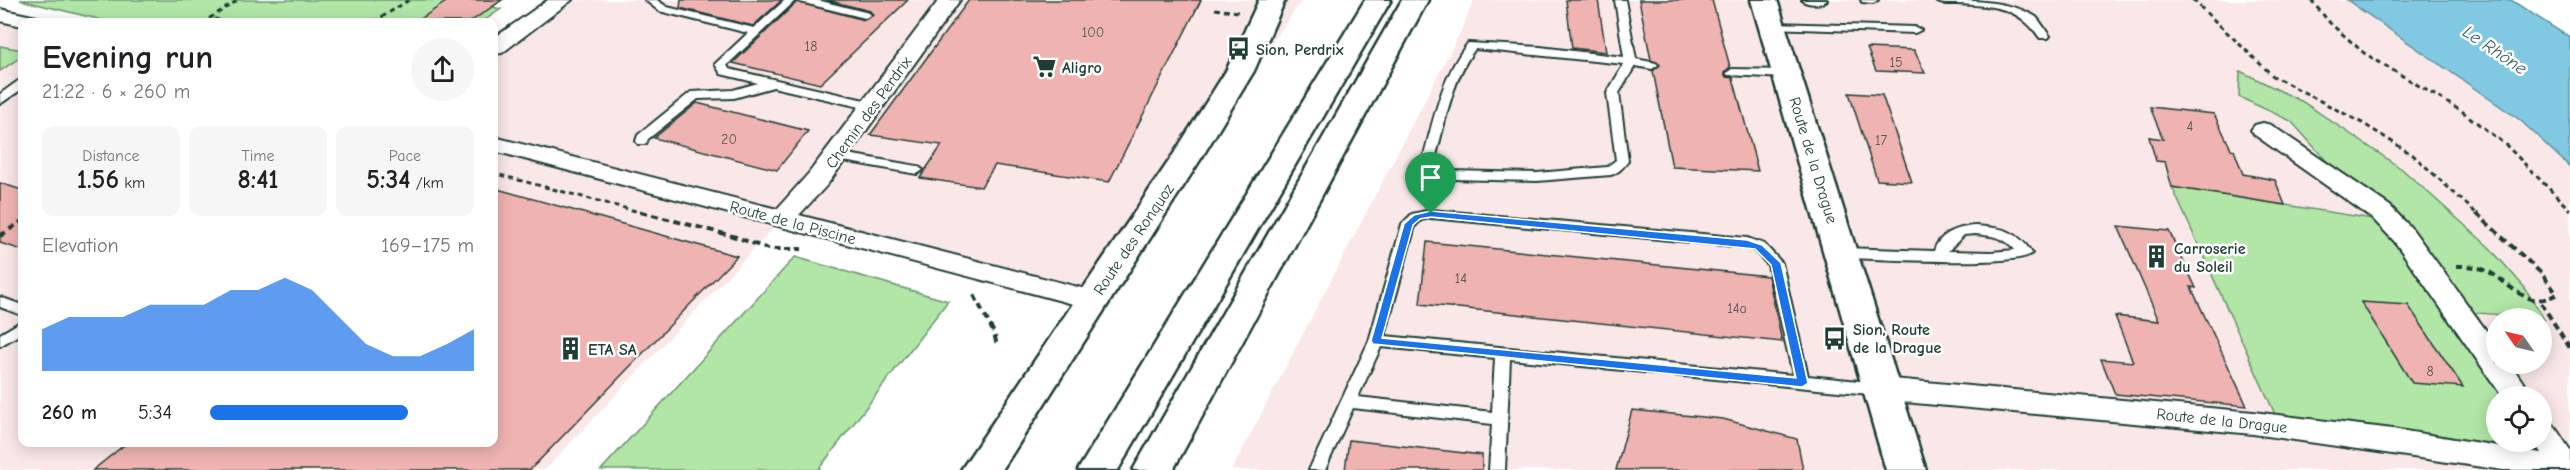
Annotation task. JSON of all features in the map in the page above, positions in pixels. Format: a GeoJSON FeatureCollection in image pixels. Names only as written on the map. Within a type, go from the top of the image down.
{"type":"FeatureCollection","features":[{"type":"Feature","properties":{"kind":"main road","name":"Route des Ronquoz"},"geometry":{"type":"LineString","coordinates":[[981,470],[1187,157],[1240,71],[1272,0]]}},
{"type":"Feature","properties":{"kind":"main road"},"geometry":{"type":"LineString","coordinates":[[1098,470],[1378,0]]}},
{"type":"Feature","properties":{"kind":"main road"},"geometry":{"type":"LineString","coordinates":[[1153,470],[1415,0]]}},
{"type":"Feature","properties":{"kind":"main road","name":"Route de la Drague"},"geometry":{"type":"LineString","coordinates":[[1768,13],[1906,470]]}},
{"type":"Feature","properties":{"kind":"street"},"geometry":{"type":"LineString","coordinates":[[498,45],[562,0]]}},
{"type":"Feature","properties":{"kind":"street","name":"Chemin des Perdrix"},"geometry":{"type":"LineString","coordinates":[[782,219],[812,188],[950,0]]}},
{"type":"Feature","properties":{"kind":"street"},"geometry":{"type":"LineString","coordinates":[[0,15],[18,19]]}},
{"type":"Feature","properties":{"kind":"street"},"geometry":{"type":"LineString","coordinates":[[2263,130],[2381,212],[2404,236],[2511,386]]}},
{"type":"Feature","properties":{"kind":"street","name":"Route de la Piscine"},"geometry":{"type":"LineString","coordinates":[[498,145],[1092,300]]}},
{"type":"Feature","properties":{"kind":"street","name":"Route de la Drague"},"geometry":{"type":"LineString","coordinates":[[1882,389],[2253,423],[2494,456],[2560,470]]}},
{"type":"Feature","properties":{"kind":"street"},"geometry":{"type":"LineString","coordinates":[[2552,446],[2560,459],[2560,470]]}},
{"type":"Feature","properties":{"kind":"lane"},"geometry":{"type":"LineString","coordinates":[[792,0],[721,64],[725,72],[873,106]]}},
{"type":"Feature","properties":{"kind":"lane"},"geometry":{"type":"LineString","coordinates":[[804,0],[865,15]]}},
{"type":"Feature","properties":{"kind":"lane"},"geometry":{"type":"LineString","coordinates":[[1620,0],[1631,62],[1613,93],[1622,161],[1611,171],[1537,177],[1451,175],[1433,170],[1428,163],[1456,72],[1463,54],[1472,45],[1631,62],[1652,65]]}},
{"type":"Feature","properties":{"kind":"lane"},"geometry":{"type":"LineString","coordinates":[[1807,0],[1822,0]]}},
{"type":"Feature","properties":{"kind":"lane"},"geometry":{"type":"LineString","coordinates":[[1866,0],[1874,0]]}},
{"type":"Feature","properties":{"kind":"lane"},"geometry":{"type":"LineString","coordinates":[[1940,0],[1974,2],[2028,15],[2044,36]]}},
{"type":"Feature","properties":{"kind":"lane"},"geometry":{"type":"LineString","coordinates":[[656,1],[663,9],[756,32]]}},
{"type":"Feature","properties":{"kind":"lane"},"geometry":{"type":"LineString","coordinates":[[1768,13],[1915,30]]}},
{"type":"Feature","properties":{"kind":"lane"},"geometry":{"type":"LineString","coordinates":[[1732,73],[1788,74]]}},
{"type":"Feature","properties":{"kind":"lane"},"geometry":{"type":"LineString","coordinates":[[642,141],[642,138],[695,95],[734,94],[772,82]]}},
{"type":"Feature","properties":{"kind":"lane"},"geometry":{"type":"LineString","coordinates":[[0,100],[18,87]]}},
{"type":"Feature","properties":{"kind":"lane"},"geometry":{"type":"LineString","coordinates":[[836,156],[917,170]]}},
{"type":"Feature","properties":{"kind":"lane"},"geometry":{"type":"LineString","coordinates":[[1317,470],[1376,341],[1409,224],[1418,217],[1431,214],[1736,242],[1759,247],[1776,263],[1802,383]]}},
{"type":"Feature","properties":{"kind":"lane"},"geometry":{"type":"LineString","coordinates":[[1842,253],[1941,256],[1991,257],[2025,253],[2014,239],[1999,232],[1975,230],[1960,231],[1941,248],[1941,256]]}},
{"type":"Feature","properties":{"kind":"lane"},"geometry":{"type":"LineString","coordinates":[[0,302],[18,309]]}},
{"type":"Feature","properties":{"kind":"lane"},"geometry":{"type":"LineString","coordinates":[[0,341],[18,329]]}},
{"type":"Feature","properties":{"kind":"lane"},"geometry":{"type":"LineString","coordinates":[[1376,341],[1882,389]]}},
{"type":"Feature","properties":{"kind":"lane"},"geometry":{"type":"LineString","coordinates":[[1497,470],[1503,353]]}},
{"type":"Feature","properties":{"kind":"lane"},"geometry":{"type":"LineString","coordinates":[[1348,402],[1499,419]]}},
{"type":"Feature","properties":{"kind":"path"},"geometry":{"type":"LineString","coordinates":[[210,18],[238,0]]}},
{"type":"Feature","properties":{"kind":"path"},"geometry":{"type":"LineString","coordinates":[[380,18],[409,0]]}},
{"type":"Feature","properties":{"kind":"path"},"geometry":{"type":"LineString","coordinates":[[2193,0],[2273,76],[2364,124],[2413,155],[2542,274],[2557,294],[2550,301],[2541,303],[2525,298],[2492,272],[2472,264],[2454,266],[2446,276],[2445,285],[2448,298]]}},
{"type":"Feature","properties":{"kind":"path"},"geometry":{"type":"LineString","coordinates":[[2311,0],[2330,23],[2364,53],[2463,112],[2507,146],[2570,210]]}},
{"type":"Feature","properties":{"kind":"path"},"geometry":{"type":"LineString","coordinates":[[1215,9],[1242,13]]}},
{"type":"Feature","properties":{"kind":"path"},"geometry":{"type":"LineString","coordinates":[[498,175],[736,237],[768,249],[813,249]]}},
{"type":"Feature","properties":{"kind":"path"},"geometry":{"type":"LineString","coordinates":[[0,236],[18,224]]}},
{"type":"Feature","properties":{"kind":"path"},"geometry":{"type":"LineString","coordinates":[[966,293],[976,296],[994,333],[997,346]]}},
{"type":"Feature","properties":{"kind":"path"},"geometry":{"type":"LineString","coordinates":[[2541,303],[2570,348]]}},
{"type":"Feature","properties":{"kind":"shaded area"},"geometry":{"type":"Polygon","coordinates":[[[562,0],[1302,0],[1092,300],[782,219],[545,470],[0,470],[0,15],[18,19],[18,447],[498,447],[498,45],[562,0]]]}},
{"type":"Feature","properties":{"kind":"shaded area"},"geometry":{"type":"Polygon","coordinates":[[[1474,0],[2347,0],[2520,120],[2570,167],[2570,470],[1232,470],[1464,25],[1474,0]]]}},
{"type":"Feature","properties":{"kind":"green space"},"geometry":{"type":"Polygon","coordinates":[[[20,0],[493,0],[500,1],[493,7],[501,9],[488,18],[94,18],[20,0]]]}},
{"type":"Feature","properties":{"kind":"green space"},"geometry":{"type":"Polygon","coordinates":[[[0,46],[18,49],[18,59],[0,71],[0,46]]]}},
{"type":"Feature","properties":{"kind":"green space"},"geometry":{"type":"Polygon","coordinates":[[[2240,71],[2303,102],[2402,169],[2489,247],[2525,288],[2537,308],[2486,308],[2486,314],[2466,312],[2486,346],[2486,374],[2502,374],[2509,386],[2486,386],[2486,446],[2275,414],[2172,187],[2379,220],[2291,121],[2239,97],[2240,71]]]}},
{"type":"Feature","properties":{"kind":"green space"},"geometry":{"type":"Polygon","coordinates":[[[795,257],[948,301],[818,470],[601,470],[795,257]]]}},
{"type":"Feature","properties":{"kind":"green space"},"geometry":{"type":"Polygon","coordinates":[[[2529,452],[2547,452],[2549,455],[2529,452]]]}},
{"type":"Feature","properties":{"kind":"water","name":"Le Rhône"},"geometry":{"type":"Polygon","coordinates":[[[2347,0],[2511,0],[2570,38],[2570,167],[2520,120],[2347,0]]]}},
{"type":"Feature","properties":{"kind":"building"},"geometry":{"type":"Polygon","coordinates":[[[449,0],[502,0],[476,18],[422,18],[449,0]]]}},
{"type":"Feature","properties":{"kind":"building"},"geometry":{"type":"Polygon","coordinates":[[[681,0],[782,0],[753,26],[680,8],[681,0]]]}},
{"type":"Feature","properties":{"kind":"building"},"geometry":{"type":"Polygon","coordinates":[[[826,0],[908,0],[820,84],[733,63],[797,2],[864,20],[873,15],[870,11],[826,0]]]}},
{"type":"Feature","properties":{"kind":"building","name":"Aligro"},"geometry":{"type":"Polygon","coordinates":[[[969,0],[1201,0],[1109,182],[995,165],[981,187],[920,178],[942,145],[870,135],[969,0]]]}},
{"type":"Feature","properties":{"kind":"building"},"geometry":{"type":"Polygon","coordinates":[[[1566,0],[1598,0],[1606,52],[1572,48],[1566,0]]]}},
{"type":"Feature","properties":{"kind":"building"},"geometry":{"type":"Polygon","coordinates":[[[1639,0],[1712,0],[1730,67],[1724,73],[1726,77],[1733,78],[1758,171],[1672,167],[1653,71],[1660,65],[1651,60],[1639,0]]]}},
{"type":"Feature","properties":{"kind":"building"},"geometry":{"type":"Polygon","coordinates":[[[1867,48],[1914,50],[1925,73],[1876,71],[1867,48]]]}},
{"type":"Feature","properties":{"kind":"building"},"geometry":{"type":"Polygon","coordinates":[[[1849,93],[1882,95],[1912,182],[1877,180],[1849,93]]]}},
{"type":"Feature","properties":{"kind":"building"},"geometry":{"type":"Polygon","coordinates":[[[697,103],[808,131],[777,170],[654,138],[697,103]]]}},
{"type":"Feature","properties":{"kind":"building"},"geometry":{"type":"Polygon","coordinates":[[[2150,107],[2214,114],[2231,149],[2234,150],[2243,174],[2275,180],[2285,205],[2172,187],[2165,162],[2156,161],[2149,137],[2163,139],[2150,107]]]}},
{"type":"Feature","properties":{"kind":"building"},"geometry":{"type":"Polygon","coordinates":[[[0,183],[18,189],[18,249],[0,243],[0,183]]]}},
{"type":"Feature","properties":{"kind":"building","name":"ETA SA"},"geometry":{"type":"Polygon","coordinates":[[[498,189],[737,256],[530,470],[93,470],[122,447],[498,447],[498,189]]]}},
{"type":"Feature","properties":{"kind":"building"},"geometry":{"type":"Polygon","coordinates":[[[2118,226],[2169,231],[2196,288],[2191,287],[2247,406],[2115,394],[2101,359],[2133,362],[2115,316],[2159,321],[2118,226]]]}},
{"type":"Feature","properties":{"kind":"building"},"geometry":{"type":"Polygon","coordinates":[[[1427,242],[1768,276],[1782,342],[1420,304],[1427,242]]]}},
{"type":"Feature","properties":{"kind":"building"},"geometry":{"type":"Polygon","coordinates":[[[2361,302],[2408,305],[2463,387],[2412,383],[2361,302]]]}},
{"type":"Feature","properties":{"kind":"building"},"geometry":{"type":"Polygon","coordinates":[[[1632,410],[1723,419],[1797,439],[1803,470],[1616,470],[1632,410]]]}},
{"type":"Feature","properties":{"kind":"building"},"geometry":{"type":"Polygon","coordinates":[[[1349,440],[1482,455],[1482,470],[1345,470],[1349,440]]]}},
{"type":"Feature","properties":{"kind":"place","name":"Sion, Perdrix"},"geometry":{"type":"Point","coordinates":[1238,49]}},
{"type":"Feature","properties":{"kind":"place","name":"Aligro"},"geometry":{"type":"Point","coordinates":[1044,67]}},
{"type":"Feature","properties":{"kind":"place","name":"Carroserie du Soleil"},"geometry":{"type":"Point","coordinates":[2156,257]}},
{"type":"Feature","properties":{"kind":"place","name":"Sion, Route de la Drague"},"geometry":{"type":"Point","coordinates":[1835,338]}},
{"type":"Feature","properties":{"kind":"place","name":"ETA SA"},"geometry":{"type":"Point","coordinates":[570,349]}},
{"type":"Feature","properties":{"kind":"route"},"geometry":{"type":"LineString","coordinates":[[1431,214],[1747,243],[1759,247],[1776,263],[1802,383],[1376,341],[1409,224],[1418,217],[1431,214]]}}]}
